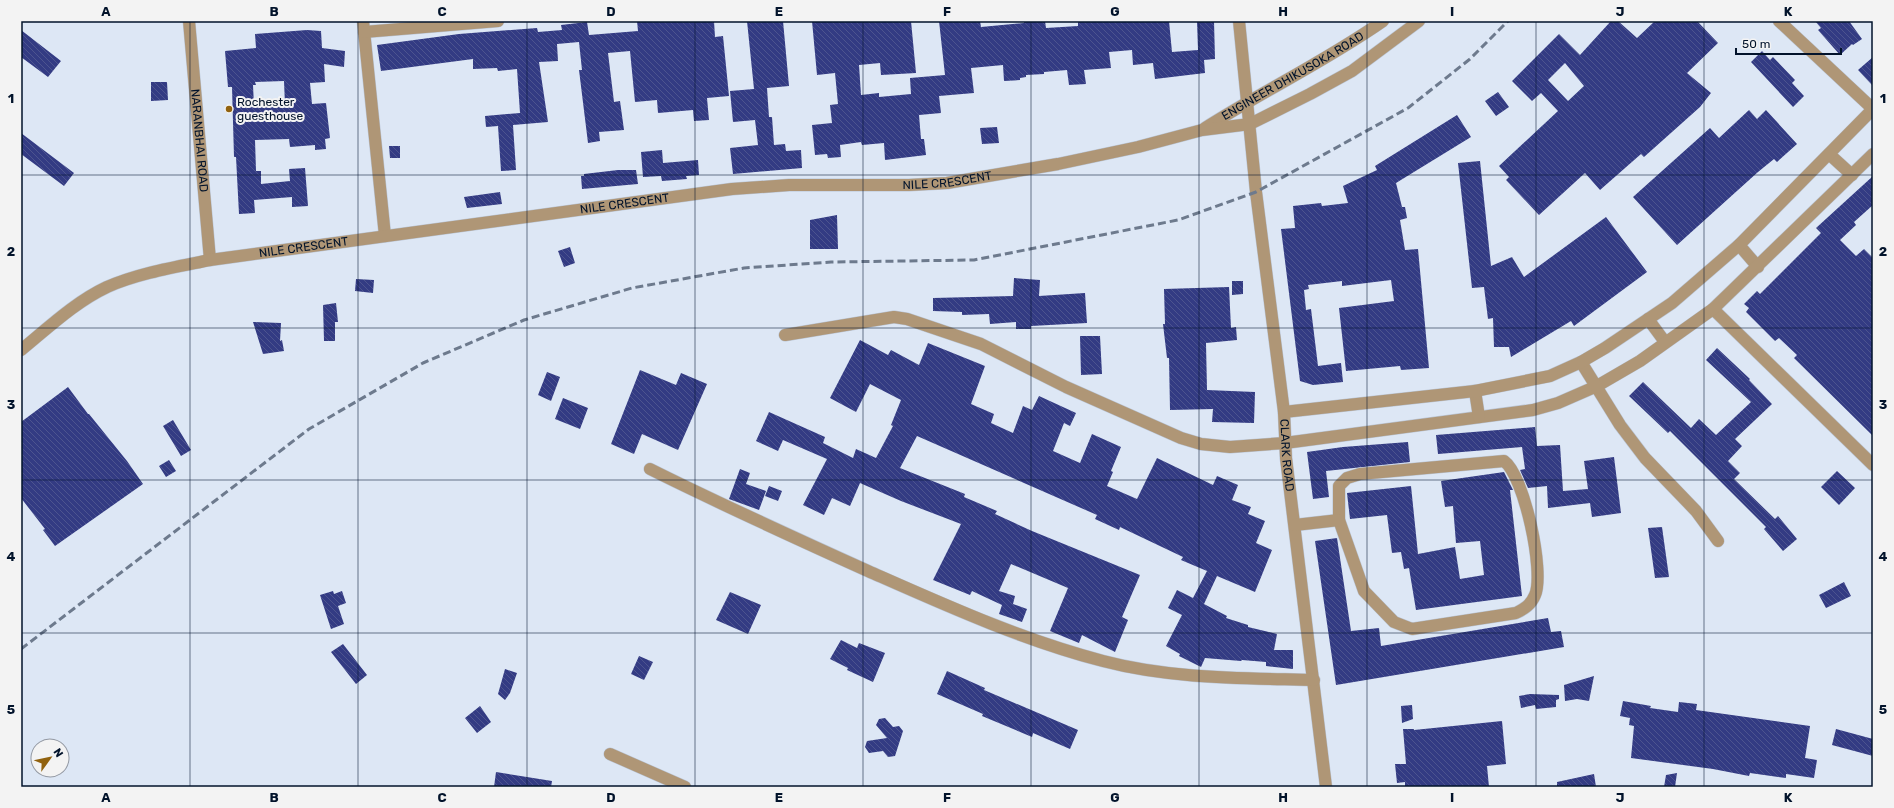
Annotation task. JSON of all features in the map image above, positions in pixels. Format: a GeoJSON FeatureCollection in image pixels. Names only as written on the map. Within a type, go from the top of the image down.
{"type":"FeatureCollection","features":[{"type":"Feature","properties":{"kind":"street","name":"NARANBHAI ROAD"},"geometry":{"type":"LineString","coordinates":[[189,21],[210,260]]}},
{"type":"Feature","properties":{"kind":"street"},"geometry":{"type":"LineString","coordinates":[[385,236],[363,26],[498,21]]}},
{"type":"Feature","properties":{"kind":"street","name":"CLARK ROAD"},"geometry":{"type":"LineString","coordinates":[[1239,21],[1256,192],[1284,412],[1285,443],[1326,787]]}},
{"type":"Feature","properties":{"kind":"street","name":"ENGINEER DHIKUSOKA ROAD"},"geometry":{"type":"LineString","coordinates":[[1202,130],[1247,101],[1314,65],[1383,21]]}},
{"type":"Feature","properties":{"kind":"street","name":"ENGINEER DHIKUSOKA ROAD"},"geometry":{"type":"LineString","coordinates":[[1250,124],[1310,94],[1352,70],[1419,21]]}},
{"type":"Feature","properties":{"kind":"street"},"geometry":{"type":"LineString","coordinates":[[1284,412],[1475,391],[1550,376],[1581,362],[1672,302],[1739,245],[1873,109],[1779,21]]}},
{"type":"Feature","properties":{"kind":"street","name":"NILE CRESCENT"},"geometry":{"type":"LineString","coordinates":[[21,350],[74,307],[106,288],[131,278],[210,260],[732,188],[909,185],[947,182],[1065,163],[1138,147],[1202,130],[1250,124]]}},
{"type":"Feature","properties":{"kind":"street"},"geometry":{"type":"LineString","coordinates":[[1829,154],[1852,175]]}},
{"type":"Feature","properties":{"kind":"street"},"geometry":{"type":"LineString","coordinates":[[785,335],[894,317],[907,318],[981,344],[1066,387],[1181,438],[1201,444],[1230,447],[1285,443],[1479,417],[1546,406],[1558,403],[1597,386],[1640,360],[1713,309],[1873,154]]}},
{"type":"Feature","properties":{"kind":"street"},"geometry":{"type":"LineString","coordinates":[[1739,245],[1758,267]]}},
{"type":"Feature","properties":{"kind":"street"},"geometry":{"type":"LineString","coordinates":[[1713,309],[1873,465]]}},
{"type":"Feature","properties":{"kind":"street"},"geometry":{"type":"LineString","coordinates":[[1648,319],[1665,342]]}},
{"type":"Feature","properties":{"kind":"street"},"geometry":{"type":"LineString","coordinates":[[1581,362],[1620,425],[1645,458],[1696,511],[1718,541]]}},
{"type":"Feature","properties":{"kind":"street"},"geometry":{"type":"LineString","coordinates":[[1475,391],[1479,417]]}},
{"type":"Feature","properties":{"kind":"street"},"geometry":{"type":"LineString","coordinates":[[1504,461],[1510,466],[1524,497],[1537,556],[1536,594],[1528,606],[1516,613],[1412,629],[1394,622],[1364,591],[1339,520],[1339,486],[1347,478],[1360,474],[1504,461]]}},
{"type":"Feature","properties":{"kind":"street"},"geometry":{"type":"LineString","coordinates":[[650,469],[707,497],[946,606],[1029,638],[1104,662],[1159,671],[1214,677],[1314,680]]}},
{"type":"Feature","properties":{"kind":"street"},"geometry":{"type":"LineString","coordinates":[[1295,525],[1339,520]]}},
{"type":"Feature","properties":{"kind":"street"},"geometry":{"type":"LineString","coordinates":[[610,754],[685,787]]}},
{"type":"Feature","properties":{"kind":"building"},"geometry":{"type":"Polygon","coordinates":[[[637,21],[714,21],[715,37],[723,36],[729,96],[707,98],[709,120],[694,121],[693,110],[658,113],[657,100],[635,102],[630,51],[608,53],[614,102],[620,101],[624,130],[599,132],[600,141],[588,143],[579,70],[582,70],[579,42],[557,44],[558,61],[539,62],[548,122],[513,125],[516,170],[501,171],[498,126],[486,127],[485,116],[520,113],[517,69],[498,71],[497,68],[473,69],[473,59],[381,71],[377,45],[459,34],[537,28],[538,32],[562,30],[561,25],[587,22],[589,35],[638,31],[637,21]]]}},
{"type":"Feature","properties":{"kind":"building"},"geometry":{"type":"Polygon","coordinates":[[[747,21],[783,21],[789,86],[767,88],[769,117],[772,117],[774,145],[785,144],[786,151],[801,150],[802,168],[733,174],[730,148],[758,145],[755,120],[733,122],[730,91],[754,89],[747,21]]]}},
{"type":"Feature","properties":{"kind":"building"},"geometry":{"type":"Polygon","coordinates":[[[812,21],[911,21],[916,73],[881,75],[880,63],[859,65],[861,95],[879,93],[879,97],[911,94],[910,78],[945,75],[939,21],[980,21],[981,27],[1024,23],[1024,21],[1045,21],[1046,28],[1078,26],[1078,21],[1169,21],[1172,52],[1198,50],[1197,21],[1214,21],[1215,59],[1204,60],[1205,73],[1155,79],[1153,63],[1133,65],[1132,50],[1109,52],[1111,68],[1084,70],[1086,84],[1069,85],[1067,70],[1026,75],[1026,77],[1020,78],[1020,80],[1004,81],[1003,65],[971,68],[974,93],[939,96],[941,113],[919,115],[921,139],[924,139],[926,155],[885,160],[884,143],[862,145],[861,142],[840,145],[841,157],[828,158],[827,154],[815,155],[812,125],[832,123],[830,105],[838,104],[835,73],[817,75],[812,21]]]}},
{"type":"Feature","properties":{"kind":"building"},"geometry":{"type":"Polygon","coordinates":[[[1611,21],[1618,21],[1637,38],[1655,21],[1697,21],[1718,43],[1687,73],[1711,93],[1700,107],[1644,157],[1641,154],[1600,190],[1585,173],[1539,215],[1506,180],[1509,177],[1499,166],[1558,111],[1541,93],[1532,101],[1512,81],[1559,34],[1580,55],[1611,21]],[[1565,63],[1548,80],[1568,101],[1584,86],[1565,63]]]}},
{"type":"Feature","properties":{"kind":"building"},"geometry":{"type":"Polygon","coordinates":[[[1815,21],[1849,21],[1862,39],[1853,45],[1852,44],[1840,55],[1818,30],[1821,28],[1815,21]]]}},
{"type":"Feature","properties":{"kind":"building"},"geometry":{"type":"Polygon","coordinates":[[[21,30],[61,61],[48,77],[21,57],[21,30]]]}},
{"type":"Feature","properties":{"kind":"building"},"geometry":{"type":"Polygon","coordinates":[[[307,30],[321,31],[322,48],[345,51],[344,67],[324,64],[325,82],[310,83],[312,104],[326,103],[330,138],[325,139],[326,149],[315,150],[315,145],[290,147],[289,139],[255,140],[256,171],[261,171],[261,184],[290,181],[289,169],[305,168],[308,206],[292,207],[292,197],[254,200],[255,213],[239,214],[236,157],[234,157],[232,87],[228,87],[225,51],[256,48],[255,34],[307,30]],[[284,81],[255,82],[256,85],[253,85],[254,106],[285,105],[284,81]]]}},
{"type":"Feature","properties":{"kind":"building"},"geometry":{"type":"Polygon","coordinates":[[[1762,51],[1770,60],[1773,57],[1795,80],[1792,83],[1804,96],[1793,107],[1751,62],[1762,51]]]}},
{"type":"Feature","properties":{"kind":"building"},"geometry":{"type":"Polygon","coordinates":[[[1873,57],[1873,86],[1858,70],[1873,57]]]}},
{"type":"Feature","properties":{"kind":"building"},"geometry":{"type":"Polygon","coordinates":[[[151,82],[167,82],[168,100],[151,101],[151,82]]]}},
{"type":"Feature","properties":{"kind":"building"},"geometry":{"type":"Polygon","coordinates":[[[1498,92],[1509,107],[1496,116],[1485,101],[1498,92]]]}},
{"type":"Feature","properties":{"kind":"building"},"geometry":{"type":"Polygon","coordinates":[[[1749,110],[1757,119],[1766,110],[1797,144],[1777,162],[1774,159],[1758,172],[1677,245],[1633,197],[1710,128],[1719,138],[1749,110]]]}},
{"type":"Feature","properties":{"kind":"building"},"geometry":{"type":"Polygon","coordinates":[[[1457,115],[1471,137],[1396,183],[1402,207],[1405,207],[1407,218],[1400,220],[1405,250],[1418,249],[1429,368],[1401,370],[1400,366],[1346,371],[1339,308],[1394,301],[1391,280],[1342,286],[1342,281],[1308,285],[1309,289],[1304,290],[1306,310],[1311,309],[1318,366],[1341,363],[1343,382],[1313,385],[1300,381],[1281,229],[1295,228],[1293,206],[1321,203],[1322,206],[1348,203],[1343,186],[1377,170],[1375,166],[1457,115]]]}},
{"type":"Feature","properties":{"kind":"building"},"geometry":{"type":"Polygon","coordinates":[[[997,127],[999,143],[982,144],[980,128],[997,127]]]}},
{"type":"Feature","properties":{"kind":"building"},"geometry":{"type":"Polygon","coordinates":[[[21,133],[74,173],[64,186],[21,154],[21,133]]]}},
{"type":"Feature","properties":{"kind":"building"},"geometry":{"type":"Polygon","coordinates":[[[389,146],[400,146],[400,158],[390,158],[389,146]]]}},
{"type":"Feature","properties":{"kind":"building"},"geometry":{"type":"Polygon","coordinates":[[[662,150],[663,163],[698,160],[699,175],[686,176],[687,179],[662,181],[661,176],[643,177],[641,152],[662,150]]]}},
{"type":"Feature","properties":{"kind":"building"},"geometry":{"type":"Polygon","coordinates":[[[1480,161],[1491,266],[1512,257],[1524,277],[1606,217],[1647,272],[1574,326],[1571,321],[1511,357],[1509,347],[1494,347],[1493,318],[1488,319],[1484,287],[1472,288],[1458,163],[1480,161]]]}},
{"type":"Feature","properties":{"kind":"building"},"geometry":{"type":"Polygon","coordinates":[[[618,170],[636,170],[638,184],[582,189],[581,176],[584,176],[584,174],[618,170]]]}},
{"type":"Feature","properties":{"kind":"building"},"geometry":{"type":"Polygon","coordinates":[[[1873,176],[1873,205],[1854,222],[1856,225],[1840,240],[1856,256],[1864,249],[1873,258],[1873,436],[1794,358],[1797,355],[1779,338],[1775,341],[1746,312],[1749,308],[1744,304],[1757,291],[1760,294],[1821,233],[1816,228],[1873,176]]]}},
{"type":"Feature","properties":{"kind":"building"},"geometry":{"type":"Polygon","coordinates":[[[500,192],[502,204],[467,208],[464,197],[500,192]]]}},
{"type":"Feature","properties":{"kind":"building"},"geometry":{"type":"Polygon","coordinates":[[[837,215],[838,249],[810,249],[810,220],[837,215]]]}},
{"type":"Feature","properties":{"kind":"building"},"geometry":{"type":"Polygon","coordinates":[[[570,247],[575,263],[564,267],[558,251],[570,247]]]}},
{"type":"Feature","properties":{"kind":"building"},"geometry":{"type":"Polygon","coordinates":[[[1014,278],[1040,280],[1039,296],[1085,293],[1087,323],[1031,326],[1031,329],[1016,329],[1016,322],[990,324],[989,314],[962,315],[962,312],[933,311],[933,298],[1013,296],[1014,278]]]}},
{"type":"Feature","properties":{"kind":"building"},"geometry":{"type":"Polygon","coordinates":[[[356,279],[374,280],[373,293],[355,291],[356,279]]]}},
{"type":"Feature","properties":{"kind":"building"},"geometry":{"type":"Polygon","coordinates":[[[1232,281],[1243,281],[1243,294],[1232,295],[1232,281]]]}},
{"type":"Feature","properties":{"kind":"building"},"geometry":{"type":"Polygon","coordinates":[[[1229,287],[1231,328],[1236,327],[1237,340],[1206,343],[1207,390],[1255,392],[1254,423],[1212,422],[1213,409],[1170,410],[1169,358],[1167,358],[1163,324],[1165,324],[1164,289],[1229,287]]]}},
{"type":"Feature","properties":{"kind":"building"},"geometry":{"type":"Polygon","coordinates":[[[336,303],[338,322],[335,322],[335,341],[324,341],[323,305],[336,303]]]}},
{"type":"Feature","properties":{"kind":"building"},"geometry":{"type":"Polygon","coordinates":[[[253,322],[281,323],[280,341],[282,340],[284,351],[263,354],[253,322]]]}},
{"type":"Feature","properties":{"kind":"building"},"geometry":{"type":"Polygon","coordinates":[[[1080,336],[1100,336],[1102,374],[1081,375],[1080,336]]]}},
{"type":"Feature","properties":{"kind":"building"},"geometry":{"type":"Polygon","coordinates":[[[860,340],[888,355],[891,350],[919,365],[928,343],[985,366],[971,404],[994,414],[991,423],[1013,433],[1023,406],[1032,410],[1039,396],[1076,413],[1070,426],[1064,423],[1053,451],[1080,463],[1092,434],[1121,447],[1111,471],[1113,472],[1107,486],[1137,499],[1157,458],[1213,485],[1217,476],[1238,485],[1232,500],[1251,507],[1248,514],[1265,521],[1256,543],[1272,550],[1255,592],[1217,576],[1204,604],[1227,616],[1226,618],[1248,625],[1248,627],[1277,634],[1274,650],[1293,650],[1293,669],[1266,666],[1266,662],[1205,658],[1201,667],[1179,656],[1180,654],[1166,646],[1182,615],[1168,608],[1177,590],[1193,598],[1207,571],[1181,560],[1183,557],[1120,527],[1119,530],[1095,519],[1097,515],[917,436],[900,468],[965,494],[964,497],[997,511],[995,514],[1032,531],[1140,575],[1122,617],[1128,620],[1115,652],[1082,635],[1079,643],[1050,631],[1068,588],[1011,564],[999,591],[1015,596],[1013,604],[1027,609],[1022,622],[999,614],[1002,605],[972,591],[970,595],[933,580],[961,524],[901,501],[860,483],[850,506],[832,498],[824,515],[803,505],[827,459],[783,440],[778,451],[756,441],[769,412],[825,437],[823,443],[853,458],[856,449],[876,458],[893,426],[891,425],[901,400],[870,384],[856,412],[830,398],[860,340]]]}},
{"type":"Feature","properties":{"kind":"building"},"geometry":{"type":"Polygon","coordinates":[[[1717,348],[1750,379],[1749,380],[1772,404],[1735,439],[1742,446],[1728,461],[1740,473],[1734,479],[1775,519],[1778,516],[1797,539],[1783,551],[1764,529],[1766,527],[1670,431],[1668,433],[1629,396],[1643,382],[1691,428],[1699,419],[1716,435],[1751,402],[1706,360],[1717,348]]]}},
{"type":"Feature","properties":{"kind":"building"},"geometry":{"type":"Polygon","coordinates":[[[640,370],[676,385],[681,373],[707,384],[678,450],[642,434],[634,454],[611,444],[640,370]]]}},
{"type":"Feature","properties":{"kind":"building"},"geometry":{"type":"Polygon","coordinates":[[[547,372],[560,377],[551,401],[538,395],[547,372]]]}},
{"type":"Feature","properties":{"kind":"building"},"geometry":{"type":"Polygon","coordinates":[[[68,387],[127,461],[143,484],[55,546],[43,530],[45,529],[21,498],[21,422],[68,387]]]}},
{"type":"Feature","properties":{"kind":"building"},"geometry":{"type":"Polygon","coordinates":[[[563,398],[588,408],[580,429],[555,419],[563,398]]]}},
{"type":"Feature","properties":{"kind":"building"},"geometry":{"type":"Polygon","coordinates":[[[173,420],[191,450],[181,456],[163,426],[173,420]]]}},
{"type":"Feature","properties":{"kind":"building"},"geometry":{"type":"Polygon","coordinates":[[[1535,427],[1537,446],[1560,445],[1563,491],[1588,489],[1584,461],[1614,457],[1621,513],[1592,517],[1590,503],[1548,508],[1547,486],[1528,488],[1520,470],[1525,469],[1522,447],[1438,454],[1436,435],[1535,427]]]}},
{"type":"Feature","properties":{"kind":"building"},"geometry":{"type":"Polygon","coordinates":[[[1408,442],[1410,462],[1326,471],[1329,497],[1313,499],[1307,452],[1343,447],[1408,442]]]}},
{"type":"Feature","properties":{"kind":"building"},"geometry":{"type":"Polygon","coordinates":[[[169,460],[176,471],[166,477],[159,466],[169,460]]]}},
{"type":"Feature","properties":{"kind":"building"},"geometry":{"type":"Polygon","coordinates":[[[740,469],[750,473],[746,484],[766,491],[759,510],[729,499],[740,469]]]}},
{"type":"Feature","properties":{"kind":"building"},"geometry":{"type":"Polygon","coordinates":[[[1837,471],[1855,488],[1839,505],[1821,487],[1837,471]]]}},
{"type":"Feature","properties":{"kind":"building"},"geometry":{"type":"Polygon","coordinates":[[[1504,472],[1513,490],[1510,490],[1522,596],[1416,610],[1409,568],[1404,569],[1401,552],[1392,553],[1387,515],[1350,519],[1347,493],[1411,486],[1418,554],[1455,547],[1460,579],[1484,575],[1480,541],[1456,543],[1453,506],[1445,507],[1441,481],[1504,472]]]}},
{"type":"Feature","properties":{"kind":"building"},"geometry":{"type":"Polygon","coordinates":[[[769,486],[782,491],[778,501],[765,496],[769,486]]]}},
{"type":"Feature","properties":{"kind":"building"},"geometry":{"type":"Polygon","coordinates":[[[1662,527],[1669,577],[1655,578],[1648,528],[1662,527]]]}},
{"type":"Feature","properties":{"kind":"building"},"geometry":{"type":"Polygon","coordinates":[[[1337,538],[1351,631],[1379,628],[1381,646],[1548,618],[1551,632],[1561,631],[1564,647],[1336,685],[1315,541],[1337,538]]]}},
{"type":"Feature","properties":{"kind":"building"},"geometry":{"type":"Polygon","coordinates":[[[1844,582],[1851,596],[1826,608],[1819,595],[1844,582]]]}},
{"type":"Feature","properties":{"kind":"building"},"geometry":{"type":"Polygon","coordinates":[[[333,591],[334,594],[342,591],[346,603],[338,606],[344,624],[331,629],[320,595],[333,591]]]}},
{"type":"Feature","properties":{"kind":"building"},"geometry":{"type":"Polygon","coordinates":[[[730,592],[761,605],[748,634],[716,620],[730,592]]]}},
{"type":"Feature","properties":{"kind":"building"},"geometry":{"type":"Polygon","coordinates":[[[841,640],[857,648],[859,643],[885,653],[873,682],[847,670],[848,668],[830,659],[841,640]]]}},
{"type":"Feature","properties":{"kind":"building"},"geometry":{"type":"Polygon","coordinates":[[[343,644],[367,675],[356,684],[331,652],[343,644]]]}},
{"type":"Feature","properties":{"kind":"building"},"geometry":{"type":"Polygon","coordinates":[[[639,656],[653,662],[644,680],[631,674],[639,656]]]}},
{"type":"Feature","properties":{"kind":"building"},"geometry":{"type":"Polygon","coordinates":[[[505,669],[517,673],[510,693],[505,700],[498,694],[505,669]]]}},
{"type":"Feature","properties":{"kind":"building"},"geometry":{"type":"Polygon","coordinates":[[[947,671],[985,688],[984,690],[1078,730],[1070,749],[1033,733],[1032,737],[982,716],[983,714],[937,694],[947,671]]]}},
{"type":"Feature","properties":{"kind":"building"},"geometry":{"type":"Polygon","coordinates":[[[1594,676],[1589,701],[1577,699],[1565,701],[1564,685],[1594,676]]]}},
{"type":"Feature","properties":{"kind":"building"},"geometry":{"type":"Polygon","coordinates":[[[1530,694],[1559,695],[1559,699],[1556,700],[1556,707],[1536,709],[1535,705],[1521,708],[1519,696],[1530,694]]]}},
{"type":"Feature","properties":{"kind":"building"},"geometry":{"type":"Polygon","coordinates":[[[1623,701],[1651,706],[1650,708],[1678,712],[1679,702],[1697,704],[1696,710],[1810,726],[1805,758],[1817,760],[1814,778],[1786,774],[1786,778],[1750,773],[1749,776],[1713,769],[1631,758],[1634,726],[1629,725],[1630,718],[1620,716],[1623,701]]]}},
{"type":"Feature","properties":{"kind":"building"},"geometry":{"type":"Polygon","coordinates":[[[1412,705],[1413,719],[1402,723],[1401,706],[1412,705]]]}},
{"type":"Feature","properties":{"kind":"building"},"geometry":{"type":"Polygon","coordinates":[[[480,706],[491,722],[477,733],[465,718],[480,706]]]}},
{"type":"Feature","properties":{"kind":"building"},"geometry":{"type":"Polygon","coordinates":[[[885,718],[893,727],[899,726],[903,731],[895,756],[888,757],[883,751],[869,753],[865,747],[867,741],[887,738],[876,725],[879,719],[885,718]]]}},
{"type":"Feature","properties":{"kind":"building"},"geometry":{"type":"Polygon","coordinates":[[[1502,721],[1506,764],[1487,766],[1489,787],[1405,787],[1405,782],[1397,783],[1395,764],[1406,764],[1403,729],[1414,730],[1502,721]]]}},
{"type":"Feature","properties":{"kind":"building"},"geometry":{"type":"Polygon","coordinates":[[[1836,729],[1873,739],[1873,756],[1832,745],[1836,729]]]}},
{"type":"Feature","properties":{"kind":"building"},"geometry":{"type":"Polygon","coordinates":[[[496,772],[552,781],[551,787],[494,787],[496,772]]]}},
{"type":"Feature","properties":{"kind":"building"},"geometry":{"type":"Polygon","coordinates":[[[1677,773],[1675,787],[1664,787],[1666,775],[1677,773]]]}},
{"type":"Feature","properties":{"kind":"building"},"geometry":{"type":"Polygon","coordinates":[[[1594,774],[1596,787],[1557,787],[1557,782],[1594,774]]]}},
{"type":"Feature","properties":{"kind":"railway"},"geometry":{"type":"LineString","coordinates":[[21,649],[309,429],[423,363],[524,320],[632,288],[744,268],[831,262],[974,260],[1178,220],[1256,192],[1408,108],[1470,59],[1508,21]]}},
{"type":"Feature","properties":{"kind":"place","name":"Rochester guesthouse"},"geometry":{"type":"Point","coordinates":[229,109]}}]}
